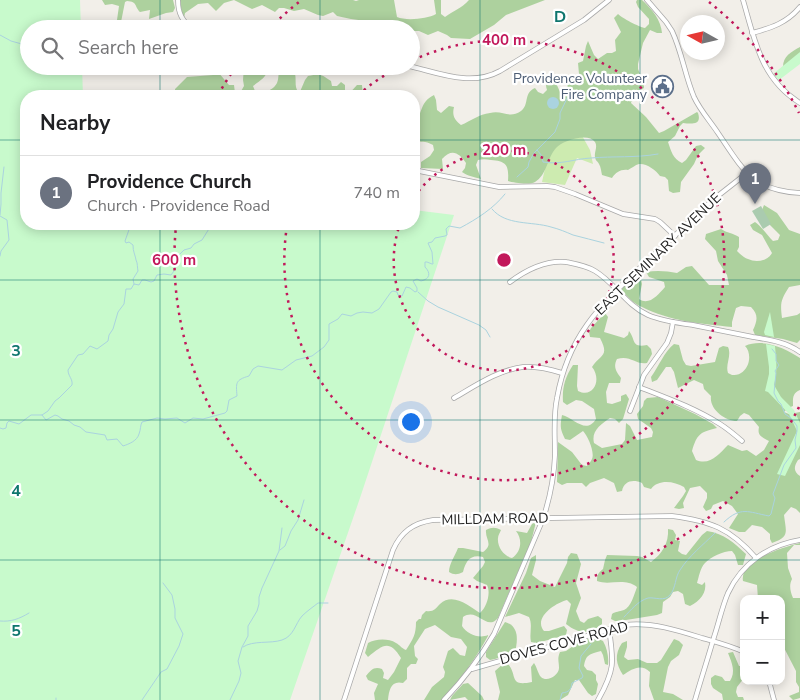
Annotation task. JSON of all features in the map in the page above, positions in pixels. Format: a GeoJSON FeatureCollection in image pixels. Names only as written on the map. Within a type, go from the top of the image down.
{"type":"FeatureCollection","features":[{"type":"Feature","properties":{"kind":"street"},"geometry":{"type":"LineString","coordinates":[[178,0],[178,9],[183,20]]}},
{"type":"Feature","properties":{"kind":"street"},"geometry":{"type":"LineString","coordinates":[[420,69],[461,78],[477,79],[490,76],[584,20],[609,0]]}},
{"type":"Feature","properties":{"kind":"street"},"geometry":{"type":"LineString","coordinates":[[647,0],[672,31],[696,102],[730,152],[747,173],[760,184],[785,192],[800,193]]}},
{"type":"Feature","properties":{"kind":"street"},"geometry":{"type":"LineString","coordinates":[[743,0],[760,57],[778,86],[800,103]]}},
{"type":"Feature","properties":{"kind":"street"},"geometry":{"type":"LineString","coordinates":[[752,33],[779,24],[793,15],[800,7]]}},
{"type":"Feature","properties":{"kind":"street"},"geometry":{"type":"LineString","coordinates":[[420,171],[494,186],[555,187],[616,212],[655,219],[675,236]]}},
{"type":"Feature","properties":{"kind":"street","name":"EAST SEMINARY AVENUE"},"geometry":{"type":"LineString","coordinates":[[444,700],[472,669],[494,634],[543,518],[554,471],[554,414],[562,373],[574,344],[603,304],[617,290],[719,195],[747,173]]}},
{"type":"Feature","properties":{"kind":"street"},"geometry":{"type":"LineString","coordinates":[[510,282],[526,271],[550,263],[564,262],[588,267],[617,290],[630,304],[648,314],[674,322],[784,343],[800,352]]}},
{"type":"Feature","properties":{"kind":"street"},"geometry":{"type":"LineString","coordinates":[[630,411],[646,370],[666,343],[674,322]]}},
{"type":"Feature","properties":{"kind":"street"},"geometry":{"type":"LineString","coordinates":[[454,398],[493,377],[515,368],[537,367],[562,373]]}},
{"type":"Feature","properties":{"kind":"street"},"geometry":{"type":"LineString","coordinates":[[639,387],[682,404],[708,417],[742,441]]}},
{"type":"Feature","properties":{"kind":"street","name":"MILLDAM ROAD"},"geometry":{"type":"LineString","coordinates":[[344,700],[396,542],[404,531],[417,524],[432,520],[660,515],[706,522],[736,538],[756,558]]}},
{"type":"Feature","properties":{"kind":"street"},"geometry":{"type":"LineString","coordinates":[[695,700],[729,591],[739,575],[756,558],[780,545],[800,540]]}},
{"type":"Feature","properties":{"kind":"street","name":"DOVES COVE ROAD"},"geometry":{"type":"LineString","coordinates":[[472,669],[625,625],[648,624],[672,629],[740,651]]}},
{"type":"Feature","properties":{"kind":"street"},"geometry":{"type":"LineString","coordinates":[[598,700],[608,680],[613,662],[609,630]]}},
{"type":"Feature","properties":{"kind":"street"},"geometry":{"type":"LineString","coordinates":[[770,685],[774,700]]}},
{"type":"Feature","properties":{"kind":"green space"},"geometry":{"type":"Polygon","coordinates":[[[0,0],[80,0],[81,20],[20,20],[20,75],[82,75],[83,90],[20,90],[20,230],[420,230],[420,211],[454,215],[360,498],[290,700],[0,700],[0,0]]]}},
{"type":"Feature","properties":{"kind":"green space"},"geometry":{"type":"Polygon","coordinates":[[[102,0],[173,0],[175,8],[173,12],[149,19],[150,10],[140,12],[134,3],[127,1],[125,2],[121,20],[117,20],[119,6],[105,5],[102,0]]]}},
{"type":"Feature","properties":{"kind":"green space"},"geometry":{"type":"Polygon","coordinates":[[[180,0],[234,0],[224,3],[216,11],[208,3],[198,4],[185,13],[184,18],[180,0]]]}},
{"type":"Feature","properties":{"kind":"green space"},"geometry":{"type":"Polygon","coordinates":[[[234,0],[394,0],[397,17],[417,19],[436,14],[434,0],[441,0],[441,14],[445,17],[469,0],[545,0],[506,15],[494,25],[470,39],[451,38],[438,31],[428,35],[420,31],[420,20],[358,20],[337,16],[333,12],[323,16],[318,15],[304,9],[294,11],[279,8],[275,12],[262,5],[252,9],[234,0]]]}},
{"type":"Feature","properties":{"kind":"green space"},"geometry":{"type":"Polygon","coordinates":[[[637,0],[642,0],[652,11],[658,19],[662,33],[650,30],[643,43],[638,69],[644,83],[644,88],[634,96],[631,103],[659,133],[697,112],[699,117],[699,120],[695,123],[683,123],[675,136],[668,142],[674,157],[682,163],[696,146],[701,145],[705,148],[698,155],[681,182],[680,192],[673,193],[669,191],[668,180],[645,165],[636,165],[628,170],[617,173],[612,178],[602,175],[595,157],[596,144],[592,139],[587,138],[569,140],[559,145],[553,152],[542,175],[533,183],[508,181],[506,165],[487,159],[478,160],[476,165],[481,179],[469,175],[462,172],[466,163],[455,153],[449,154],[442,159],[443,169],[421,168],[421,162],[430,156],[434,150],[433,145],[430,143],[420,142],[420,113],[423,105],[429,98],[434,95],[437,110],[441,113],[449,106],[454,107],[454,117],[461,125],[486,114],[495,112],[513,114],[521,111],[531,90],[535,88],[543,94],[547,90],[546,83],[550,76],[560,92],[565,94],[568,90],[567,83],[569,79],[579,74],[578,63],[583,61],[588,41],[594,55],[598,59],[607,53],[616,51],[615,40],[621,32],[614,18],[618,14],[645,28],[649,24],[649,19],[636,2],[637,0]]]}},
{"type":"Feature","properties":{"kind":"green space"},"geometry":{"type":"Polygon","coordinates":[[[800,47],[800,60],[783,67],[786,57],[800,47]]]}},
{"type":"Feature","properties":{"kind":"green space"},"geometry":{"type":"Polygon","coordinates":[[[800,52],[800,64],[779,80],[773,74],[800,52]]]}},
{"type":"Feature","properties":{"kind":"green space"},"geometry":{"type":"Polygon","coordinates":[[[221,75],[229,85],[234,85],[235,90],[175,90],[187,77],[221,75]]]}},
{"type":"Feature","properties":{"kind":"green space"},"geometry":{"type":"Polygon","coordinates":[[[243,75],[265,75],[253,86],[255,90],[242,90],[244,86],[243,75]]]}},
{"type":"Feature","properties":{"kind":"green space"},"geometry":{"type":"Polygon","coordinates":[[[279,75],[295,75],[297,90],[269,90],[275,86],[279,75]]]}},
{"type":"Feature","properties":{"kind":"green space"},"geometry":{"type":"Polygon","coordinates":[[[315,75],[328,79],[331,81],[332,86],[337,86],[341,82],[345,85],[345,90],[301,90],[308,76],[315,75]]]}},
{"type":"Feature","properties":{"kind":"green space"},"geometry":{"type":"Polygon","coordinates":[[[357,85],[362,85],[362,90],[352,90],[357,85]]]}},
{"type":"Feature","properties":{"kind":"green space"},"geometry":{"type":"Polygon","coordinates":[[[580,132],[590,150],[593,164],[577,158],[565,185],[542,182],[550,146],[580,132]]]}},
{"type":"Feature","properties":{"kind":"green space"},"geometry":{"type":"Polygon","coordinates":[[[764,205],[777,213],[789,230],[800,234],[800,285],[789,287],[781,305],[782,318],[800,313],[800,340],[797,343],[755,335],[753,330],[756,315],[751,307],[741,306],[736,308],[732,327],[709,325],[674,319],[652,312],[636,304],[621,290],[630,277],[636,277],[641,279],[642,284],[639,299],[643,301],[650,300],[665,287],[664,282],[649,277],[646,272],[662,271],[677,273],[686,267],[692,266],[709,285],[729,285],[727,275],[718,261],[716,251],[705,239],[706,234],[721,229],[739,237],[737,251],[747,258],[762,261],[772,253],[762,235],[753,230],[750,225],[755,222],[773,241],[778,240],[780,235],[769,224],[762,210],[764,205]]]}},
{"type":"Feature","properties":{"kind":"green space"},"geometry":{"type":"Polygon","coordinates":[[[761,206],[771,224],[763,229],[752,211],[761,206]]]}},
{"type":"Feature","properties":{"kind":"green space"},"geometry":{"type":"Polygon","coordinates":[[[770,312],[774,337],[765,335],[764,332],[770,312]]]}},
{"type":"Feature","properties":{"kind":"green space"},"geometry":{"type":"Polygon","coordinates":[[[605,313],[608,317],[604,332],[624,338],[628,335],[629,331],[636,344],[647,345],[651,349],[652,354],[647,363],[639,363],[626,358],[617,359],[615,367],[621,378],[620,383],[609,383],[606,392],[607,403],[612,404],[621,401],[621,396],[626,394],[629,399],[623,419],[619,423],[615,419],[610,418],[595,431],[594,443],[602,448],[622,444],[625,440],[626,423],[630,426],[637,440],[652,437],[653,432],[651,428],[638,419],[637,414],[647,398],[658,397],[695,414],[717,428],[707,431],[698,437],[692,451],[696,460],[710,460],[728,445],[742,451],[747,450],[756,456],[764,450],[769,441],[761,436],[759,427],[749,415],[744,413],[737,421],[723,417],[715,410],[711,396],[704,389],[703,384],[694,380],[678,388],[671,367],[666,367],[657,380],[652,382],[651,377],[664,355],[674,344],[679,345],[686,365],[691,366],[715,362],[719,348],[723,346],[728,347],[727,370],[732,375],[740,374],[746,368],[749,352],[745,346],[752,344],[774,345],[800,358],[800,390],[794,395],[793,406],[784,412],[789,414],[800,412],[800,459],[795,469],[796,473],[800,476],[800,513],[791,507],[784,515],[786,533],[782,538],[772,543],[770,534],[762,527],[752,525],[745,532],[729,528],[738,514],[732,506],[723,501],[713,505],[711,509],[706,511],[703,507],[707,493],[700,486],[690,488],[683,503],[684,508],[679,509],[674,508],[686,491],[684,487],[676,483],[662,482],[651,489],[644,487],[642,483],[632,481],[625,485],[622,491],[617,492],[614,483],[604,478],[590,483],[586,487],[582,483],[562,485],[557,482],[558,442],[572,452],[582,465],[587,466],[593,456],[583,431],[570,440],[565,439],[561,425],[562,415],[584,426],[588,426],[596,419],[594,409],[582,401],[576,400],[567,405],[563,402],[563,392],[566,378],[573,365],[578,365],[578,391],[588,392],[595,386],[596,377],[592,367],[603,355],[604,349],[600,338],[590,337],[589,332],[605,313]]]}},
{"type":"Feature","properties":{"kind":"green space"},"geometry":{"type":"Polygon","coordinates":[[[766,344],[775,346],[776,370],[774,385],[781,397],[794,410],[800,423],[800,445],[785,476],[777,474],[797,431],[789,414],[765,391],[769,374],[766,344]]]}},
{"type":"Feature","properties":{"kind":"green space"},"geometry":{"type":"Polygon","coordinates":[[[536,522],[531,542],[498,618],[494,622],[490,622],[473,615],[463,617],[462,626],[467,631],[477,636],[488,636],[467,670],[442,700],[424,700],[432,687],[444,677],[443,667],[448,651],[453,648],[460,655],[465,656],[467,647],[461,639],[451,637],[435,625],[425,629],[414,646],[415,656],[418,659],[416,664],[411,664],[407,668],[407,679],[403,683],[393,684],[388,700],[375,700],[374,693],[378,684],[368,680],[366,676],[373,669],[379,668],[384,673],[383,678],[388,680],[401,658],[389,646],[378,649],[368,657],[365,653],[368,643],[378,640],[389,640],[406,650],[414,637],[416,622],[421,619],[422,615],[426,611],[434,610],[440,604],[450,599],[461,601],[480,613],[488,600],[489,592],[487,585],[473,578],[485,562],[483,557],[475,557],[469,559],[463,572],[456,574],[449,572],[458,548],[483,552],[489,544],[486,530],[495,528],[501,530],[498,538],[500,548],[506,555],[512,558],[520,546],[520,538],[516,531],[527,533],[532,524],[536,522]]]}},
{"type":"Feature","properties":{"kind":"green space"},"geometry":{"type":"Polygon","coordinates":[[[668,529],[673,530],[676,535],[675,540],[680,541],[678,551],[686,555],[707,531],[724,536],[746,554],[743,565],[738,565],[732,551],[721,553],[702,567],[697,583],[702,585],[705,582],[705,590],[700,599],[694,604],[690,606],[685,604],[683,594],[678,591],[673,592],[663,602],[662,613],[620,621],[611,619],[612,614],[629,606],[637,587],[622,582],[607,583],[597,581],[607,555],[637,556],[651,562],[664,548],[668,529]]]}},
{"type":"Feature","properties":{"kind":"green space"},"geometry":{"type":"Polygon","coordinates":[[[800,543],[800,545],[794,545],[787,553],[788,568],[792,579],[791,593],[793,598],[800,598],[800,698],[793,700],[789,696],[799,692],[799,687],[796,682],[796,671],[785,650],[785,595],[758,595],[757,585],[743,581],[748,567],[755,561],[784,548],[800,543]]]}},
{"type":"Feature","properties":{"kind":"green space"},"geometry":{"type":"Polygon","coordinates":[[[571,553],[577,554],[581,564],[576,583],[581,598],[576,611],[580,621],[584,623],[588,619],[598,616],[602,619],[602,624],[593,630],[584,632],[575,630],[566,624],[571,604],[567,600],[557,604],[547,612],[541,621],[544,631],[564,626],[567,630],[566,635],[537,643],[531,642],[531,623],[529,617],[519,613],[505,617],[531,558],[536,555],[532,575],[540,581],[555,587],[571,553]]]}},
{"type":"Feature","properties":{"kind":"green space"},"geometry":{"type":"Polygon","coordinates":[[[505,622],[510,624],[515,630],[517,643],[515,652],[490,660],[486,657],[486,652],[505,622]]]}},
{"type":"Feature","properties":{"kind":"green space"},"geometry":{"type":"Polygon","coordinates":[[[594,637],[603,641],[608,659],[608,665],[605,664],[601,651],[589,655],[586,659],[584,666],[596,675],[598,684],[596,694],[592,696],[579,680],[575,680],[568,695],[560,700],[498,700],[500,692],[495,671],[503,664],[508,664],[516,681],[520,683],[532,682],[531,667],[534,663],[541,677],[549,679],[555,676],[558,671],[560,652],[566,651],[579,642],[594,637]]]}},
{"type":"Feature","properties":{"kind":"green space"},"geometry":{"type":"Polygon","coordinates":[[[674,639],[683,645],[679,655],[671,661],[668,667],[663,692],[673,694],[683,700],[654,700],[649,686],[650,672],[640,667],[623,675],[617,663],[617,655],[622,643],[627,641],[624,657],[628,660],[638,659],[647,663],[657,663],[661,660],[674,639]]]}},
{"type":"Feature","properties":{"kind":"green space"},"geometry":{"type":"Polygon","coordinates":[[[733,652],[740,666],[740,683],[736,692],[738,697],[743,697],[744,700],[723,700],[722,694],[713,688],[711,684],[711,678],[715,675],[722,677],[725,681],[730,681],[732,678],[732,664],[728,653],[733,652]]]}},
{"type":"Feature","properties":{"kind":"green space"},"geometry":{"type":"Polygon","coordinates":[[[468,683],[484,700],[468,700],[465,697],[450,700],[463,684],[468,683]]]}},
{"type":"Feature","properties":{"kind":"water"},"geometry":{"type":"Polygon","coordinates":[[[551,97],[555,97],[559,103],[555,109],[551,109],[547,105],[547,101],[551,97]]]}},
{"type":"Feature","properties":{"kind":"waterway"},"geometry":{"type":"LineString","coordinates":[[0,35],[20,44]]}},
{"type":"Feature","properties":{"kind":"waterway"},"geometry":{"type":"LineString","coordinates":[[517,177],[528,167],[534,153],[555,132],[560,119],[560,113],[571,90]]}},
{"type":"Feature","properties":{"kind":"waterway"},"geometry":{"type":"LineString","coordinates":[[537,150],[542,156],[543,162],[550,163],[591,158],[658,154]]}},
{"type":"Feature","properties":{"kind":"waterway"},"geometry":{"type":"LineString","coordinates":[[0,215],[4,167]]}},
{"type":"Feature","properties":{"kind":"waterway"},"geometry":{"type":"LineString","coordinates":[[42,415],[46,420],[55,415],[58,416],[86,432],[105,435],[107,440],[117,439],[123,446],[136,439],[142,422],[157,418],[177,418],[185,423],[193,418],[203,419],[225,413],[229,400],[237,396],[237,383],[249,376],[253,369],[258,366],[282,370],[296,360],[312,356],[324,347],[329,340],[329,324],[338,319],[342,314],[351,316],[363,312],[372,313],[379,309],[393,291],[402,296],[406,287],[415,292],[417,291],[413,281],[426,279],[429,274],[425,267],[425,262],[433,264],[432,252],[428,243],[432,242],[435,238],[447,235],[446,229],[449,226],[460,228],[479,217],[496,204],[505,194]]}},
{"type":"Feature","properties":{"kind":"waterway"},"geometry":{"type":"LineString","coordinates":[[492,209],[504,218],[512,221],[543,225],[604,243]]}},
{"type":"Feature","properties":{"kind":"waterway"},"geometry":{"type":"LineString","coordinates":[[0,216],[7,220],[9,240],[1,251],[0,256]]}},
{"type":"Feature","properties":{"kind":"waterway"},"geometry":{"type":"LineString","coordinates":[[129,230],[125,241],[133,245],[138,271],[133,279],[134,284]]}},
{"type":"Feature","properties":{"kind":"waterway"},"geometry":{"type":"LineString","coordinates":[[0,428],[6,428],[9,421],[19,424],[31,415],[42,415],[48,411],[55,401],[72,385],[68,370],[78,355],[83,354],[90,346],[97,349],[108,341],[118,312],[124,304],[126,289],[131,289],[134,284],[139,285],[142,280],[154,281],[157,275],[171,275],[175,264],[171,257],[191,248],[202,240],[208,230]]}},
{"type":"Feature","properties":{"kind":"waterway"},"geometry":{"type":"LineString","coordinates":[[418,292],[438,307],[479,325],[486,330],[490,337]]}},
{"type":"Feature","properties":{"kind":"waterway"},"geometry":{"type":"LineString","coordinates":[[724,522],[740,512],[769,516],[771,514],[775,498],[773,494],[784,465],[796,448],[797,426],[785,414],[774,393],[775,371],[779,365],[776,361],[776,354],[772,349]]}},
{"type":"Feature","properties":{"kind":"waterway"},"geometry":{"type":"LineString","coordinates":[[280,550],[285,546],[298,520],[304,500]]}},
{"type":"Feature","properties":{"kind":"waterway"},"geometry":{"type":"LineString","coordinates":[[230,700],[241,673],[238,661],[248,636],[248,626],[257,611],[262,588],[279,551],[282,528]]}},
{"type":"Feature","properties":{"kind":"waterway"},"geometry":{"type":"LineString","coordinates":[[624,617],[644,599],[663,599],[668,597],[673,589],[678,573],[692,555],[715,533]]}},
{"type":"Feature","properties":{"kind":"waterway"},"geometry":{"type":"LineString","coordinates":[[142,700],[161,672],[167,669],[183,634],[175,618],[172,595],[163,583]]}},
{"type":"Feature","properties":{"kind":"waterway"},"geometry":{"type":"LineString","coordinates":[[243,647],[286,638],[292,633],[306,612],[318,603],[328,603]]}},
{"type":"Feature","properties":{"kind":"waterway"},"geometry":{"type":"LineString","coordinates":[[0,621],[15,620],[29,613]]}},
{"type":"Feature","properties":{"kind":"waterway"},"geometry":{"type":"LineString","coordinates":[[560,700],[562,693],[568,691],[572,683],[582,678],[583,676],[579,668],[581,656],[591,644]]}},
{"type":"Feature","properties":{"kind":"place","name":"Providence Volunteer Fire Company"},"geometry":{"type":"Point","coordinates":[663,86]}},
{"type":"Feature","properties":{"kind":"place","name":"Providence Church"},"geometry":{"type":"Point","coordinates":[755,204]}}]}
